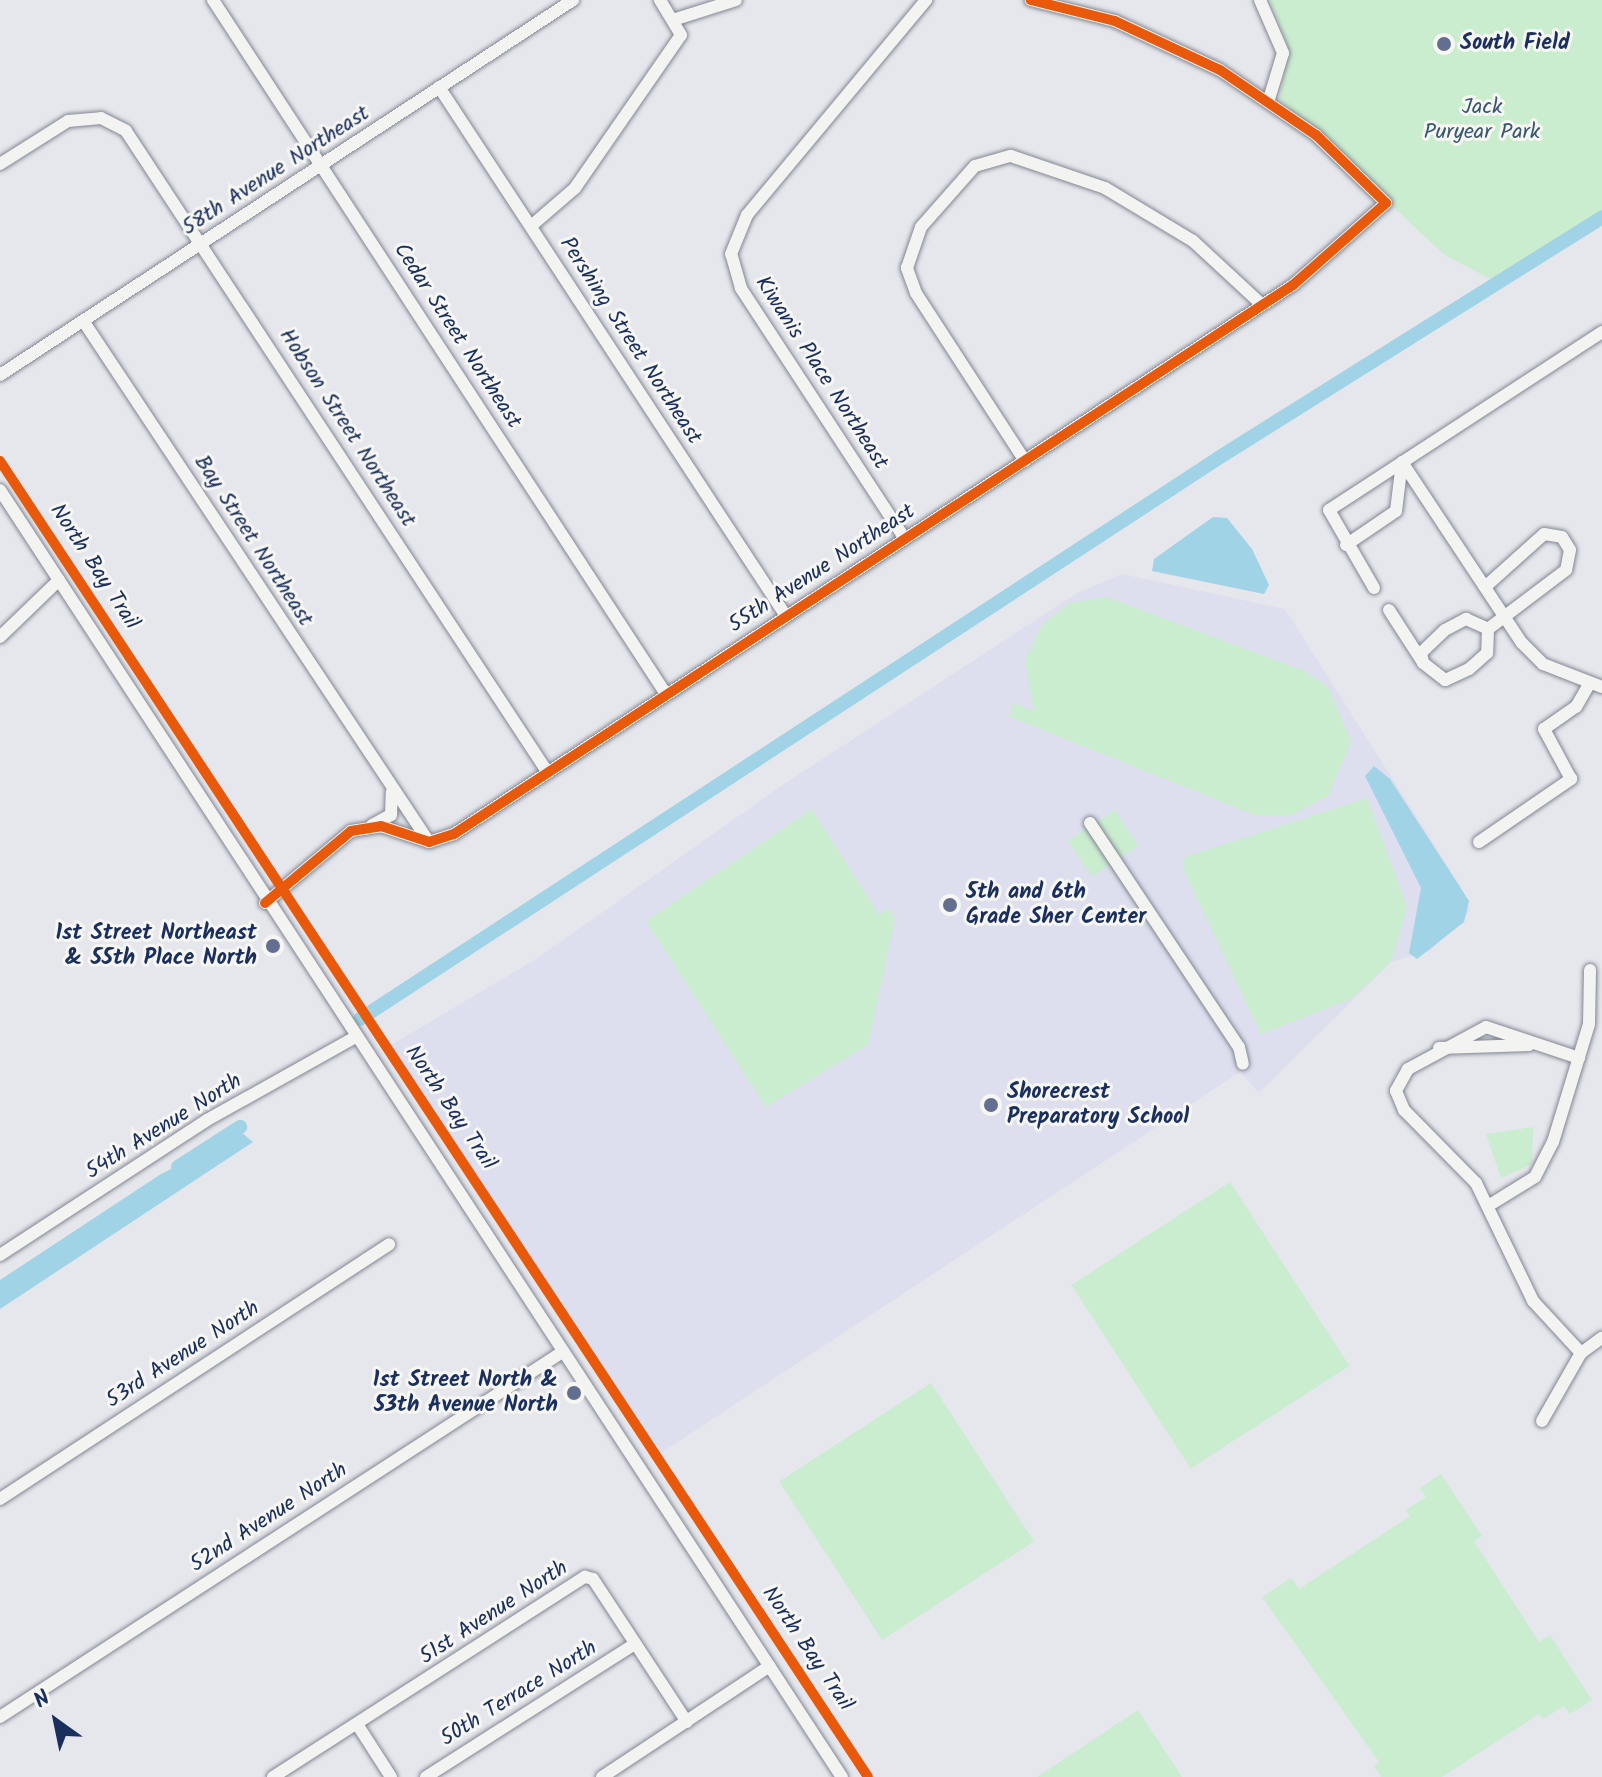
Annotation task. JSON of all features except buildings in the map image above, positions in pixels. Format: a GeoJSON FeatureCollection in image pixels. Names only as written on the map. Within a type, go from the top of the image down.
{"type":"FeatureCollection","features":[{"type":"Feature","properties":{"kind":"street","name":"Cedar Street Northeast"},"geometry":{"type":"LineString","coordinates":[[213,0],[666,694]]}},
{"type":"Feature","properties":{"kind":"street","name":"58th Avenue Northeast"},"geometry":{"type":"LineString","coordinates":[[0,375],[573,0]]}},
{"type":"Feature","properties":{"kind":"street"},"geometry":{"type":"LineString","coordinates":[[531,226],[569,195],[681,35],[660,0]]}},
{"type":"Feature","properties":{"kind":"street"},"geometry":{"type":"LineString","coordinates":[[673,20],[736,0]]}},
{"type":"Feature","properties":{"kind":"street","name":"Kiwanis Place Northeast"},"geometry":{"type":"LineString","coordinates":[[905,539],[741,288],[731,254],[747,215],[926,0]]}},
{"type":"Feature","properties":{"kind":"street"},"geometry":{"type":"LineString","coordinates":[[1031,0],[1158,38],[1269,99],[1283,53],[1260,0]]}},
{"type":"Feature","properties":{"kind":"street","name":"Pershing Street Northeast"},"geometry":{"type":"LineString","coordinates":[[439,87],[786,616]]}},
{"type":"Feature","properties":{"kind":"street","name":"55th Avenue Northeast"},"geometry":{"type":"LineString","coordinates":[[429,842],[454,834],[1262,305],[1386,203],[1269,99]]}},
{"type":"Feature","properties":{"kind":"street","name":"Hobson Street Northeast"},"geometry":{"type":"LineString","coordinates":[[0,164],[68,121],[101,118],[126,131],[203,243],[548,773]]}},
{"type":"Feature","properties":{"kind":"street"},"geometry":{"type":"LineString","coordinates":[[1025,461],[910,281],[909,254],[921,227],[975,166],[1011,156],[1149,211],[1215,258],[1262,305]]}},
{"type":"Feature","properties":{"kind":"street","name":"Bay Street Northeast"},"geometry":{"type":"LineString","coordinates":[[84,322],[429,842]]}},
{"type":"Feature","properties":{"kind":"street"},"geometry":{"type":"LineString","coordinates":[[1374,588],[1346,545],[1329,510],[1602,332]]}},
{"type":"Feature","properties":{"kind":"street"},"geometry":{"type":"LineString","coordinates":[[1346,545],[1396,511],[1402,462]]}},
{"type":"Feature","properties":{"kind":"street"},"geometry":{"type":"LineString","coordinates":[[1402,462],[1502,613],[1543,664],[1596,685],[1576,707],[1544,729],[1571,779],[1479,842]]}},
{"type":"Feature","properties":{"kind":"street"},"geometry":{"type":"LineString","coordinates":[[0,490],[265,903],[842,1777]]}},
{"type":"Feature","properties":{"kind":"street"},"geometry":{"type":"LineString","coordinates":[[1389,610],[1423,663],[1445,680],[1455,677],[1487,653],[1488,629],[1502,613],[1566,570],[1572,560],[1562,537],[1554,532],[1530,541],[1485,587]]}},
{"type":"Feature","properties":{"kind":"street"},"geometry":{"type":"LineString","coordinates":[[0,637],[59,580]]}},
{"type":"Feature","properties":{"kind":"street"},"geometry":{"type":"LineString","coordinates":[[1423,663],[1421,653],[1445,630],[1466,619],[1488,629]]}},
{"type":"Feature","properties":{"kind":"street"},"geometry":{"type":"LineString","coordinates":[[265,903],[344,835],[369,826],[394,807],[387,782]]}},
{"type":"Feature","properties":{"kind":"street"},"geometry":{"type":"LineString","coordinates":[[1090,823],[1239,1047],[1243,1064]]}},
{"type":"Feature","properties":{"kind":"street"},"geometry":{"type":"LineString","coordinates":[[369,826],[429,842]]}},
{"type":"Feature","properties":{"kind":"street"},"geometry":{"type":"LineString","coordinates":[[1488,1206],[1523,1188],[1544,1164],[1579,1058],[1592,1005],[1590,970]]}},
{"type":"Feature","properties":{"kind":"street"},"geometry":{"type":"LineString","coordinates":[[1529,1045],[1509,1029],[1486,1027],[1439,1048],[1408,1069],[1398,1101],[1458,1159],[1488,1206],[1533,1301],[1581,1353]]}},
{"type":"Feature","properties":{"kind":"street","name":"54th Avenue North"},"geometry":{"type":"LineString","coordinates":[[0,1255],[207,1120],[354,1038]]}},
{"type":"Feature","properties":{"kind":"street"},"geometry":{"type":"LineString","coordinates":[[1439,1048],[1529,1045],[1579,1058]]}},
{"type":"Feature","properties":{"kind":"street","name":"53rd Avenue North"},"geometry":{"type":"LineString","coordinates":[[0,1499],[389,1244]]}},
{"type":"Feature","properties":{"kind":"street"},"geometry":{"type":"LineString","coordinates":[[1542,1421],[1581,1353],[1602,1338]]}},
{"type":"Feature","properties":{"kind":"street","name":"52nd Avenue North"},"geometry":{"type":"LineString","coordinates":[[0,1717],[561,1353]]}},
{"type":"Feature","properties":{"kind":"street","name":"51st Avenue North"},"geometry":{"type":"LineString","coordinates":[[273,1777],[585,1577],[593,1579],[687,1722]]}},
{"type":"Feature","properties":{"kind":"street","name":"50th Terrace North"},"geometry":{"type":"LineString","coordinates":[[426,1777],[635,1644]]}},
{"type":"Feature","properties":{"kind":"street"},"geometry":{"type":"LineString","coordinates":[[602,1777],[770,1666]]}},
{"type":"Feature","properties":{"kind":"street"},"geometry":{"type":"LineString","coordinates":[[357,1724],[391,1777]]}},
{"type":"Feature","properties":{"kind":"shaded area"},"geometry":{"type":"Polygon","coordinates":[[[1122,574],[1285,609],[1463,890],[1470,911],[1430,951],[1391,962],[1259,1093],[1240,1072],[655,1457],[386,1048],[536,959],[781,786],[1077,593],[1122,574]]]}},
{"type":"Feature","properties":{"kind":"green space","name":"Jack Puryear Park"},"geometry":{"type":"Polygon","coordinates":[[[1270,0],[1602,0],[1602,217],[1498,283],[1443,254],[1280,99],[1288,46],[1270,0]]]}},
{"type":"Feature","properties":{"kind":"green space"},"geometry":{"type":"Polygon","coordinates":[[[1107,597],[1305,671],[1329,688],[1351,742],[1328,796],[1292,815],[1255,815],[1008,716],[1014,703],[1034,711],[1025,660],[1042,625],[1069,603],[1107,597]]]}},
{"type":"Feature","properties":{"kind":"green space"},"geometry":{"type":"Polygon","coordinates":[[[1367,798],[1407,907],[1391,962],[1351,999],[1261,1034],[1182,866],[1185,857],[1367,798]]]}},
{"type":"Feature","properties":{"kind":"green space"},"geometry":{"type":"Polygon","coordinates":[[[812,809],[879,915],[887,908],[895,918],[868,1045],[766,1107],[646,921],[812,809]]]}},
{"type":"Feature","properties":{"kind":"green space"},"geometry":{"type":"Polygon","coordinates":[[[1115,810],[1138,846],[1091,877],[1068,840],[1115,810]]]}},
{"type":"Feature","properties":{"kind":"green space"},"geometry":{"type":"Polygon","coordinates":[[[1533,1127],[1532,1164],[1501,1178],[1486,1134],[1533,1127]]]}},
{"type":"Feature","properties":{"kind":"green space"},"geometry":{"type":"Polygon","coordinates":[[[1230,1182],[1349,1366],[1191,1469],[1071,1285],[1230,1182]]]}},
{"type":"Feature","properties":{"kind":"green space"},"geometry":{"type":"Polygon","coordinates":[[[931,1383],[1034,1542],[882,1640],[779,1482],[931,1383]]]}},
{"type":"Feature","properties":{"kind":"green space"},"geometry":{"type":"Polygon","coordinates":[[[1441,1474],[1482,1536],[1474,1541],[1539,1642],[1550,1635],[1592,1700],[1570,1714],[1564,1706],[1543,1719],[1539,1714],[1442,1777],[1381,1777],[1374,1766],[1379,1762],[1262,1597],[1291,1578],[1299,1589],[1410,1516],[1406,1510],[1426,1497],[1420,1488],[1441,1474]]]}},
{"type":"Feature","properties":{"kind":"green space"},"geometry":{"type":"Polygon","coordinates":[[[1138,1710],[1182,1777],[1037,1777],[1138,1710]]]}},
{"type":"Feature","properties":{"kind":"water"},"geometry":{"type":"Polygon","coordinates":[[[1213,517],[1227,518],[1252,549],[1269,585],[1264,594],[1152,571],[1154,559],[1213,517]]]}},
{"type":"Feature","properties":{"kind":"water"},"geometry":{"type":"Polygon","coordinates":[[[1374,766],[1390,779],[1469,901],[1464,922],[1417,959],[1409,953],[1421,888],[1365,776],[1374,766]]]}},
{"type":"Feature","properties":{"kind":"water"},"geometry":{"type":"Polygon","coordinates":[[[242,1133],[253,1142],[0,1309],[0,1280],[161,1174],[242,1133]]]}},
{"type":"Feature","properties":{"kind":"waterway"},"geometry":{"type":"LineString","coordinates":[[360,1019],[1220,457],[1602,217]]}},
{"type":"Feature","properties":{"kind":"waterway"},"geometry":{"type":"LineString","coordinates":[[178,1167],[240,1127]]}},
{"type":"Feature","properties":{"kind":"cycle path"},"geometry":{"type":"LineString","coordinates":[[265,903],[351,831],[381,826],[429,842],[454,834],[1293,285],[1386,203],[1316,135],[1220,70],[1115,21],[1031,0]]}},
{"type":"Feature","properties":{"kind":"cycle path","name":"North Bay Trail"},"geometry":{"type":"LineString","coordinates":[[0,461],[868,1777]]}},
{"type":"Feature","properties":{"kind":"place","name":"South Field"},"geometry":{"type":"Point","coordinates":[1444,44]}},
{"type":"Feature","properties":{"kind":"place","name":"5th and 6th Grade Sher Center"},"geometry":{"type":"Point","coordinates":[950,905]}},
{"type":"Feature","properties":{"kind":"place","name":"1st Street Northeast & 55th Place North"},"geometry":{"type":"Point","coordinates":[273,946]}},
{"type":"Feature","properties":{"kind":"place","name":"Shorecrest Preparatory School"},"geometry":{"type":"Point","coordinates":[991,1105]}},
{"type":"Feature","properties":{"kind":"place","name":"1st Street North & 53th Avenue North"},"geometry":{"type":"Point","coordinates":[574,1393]}}]}
